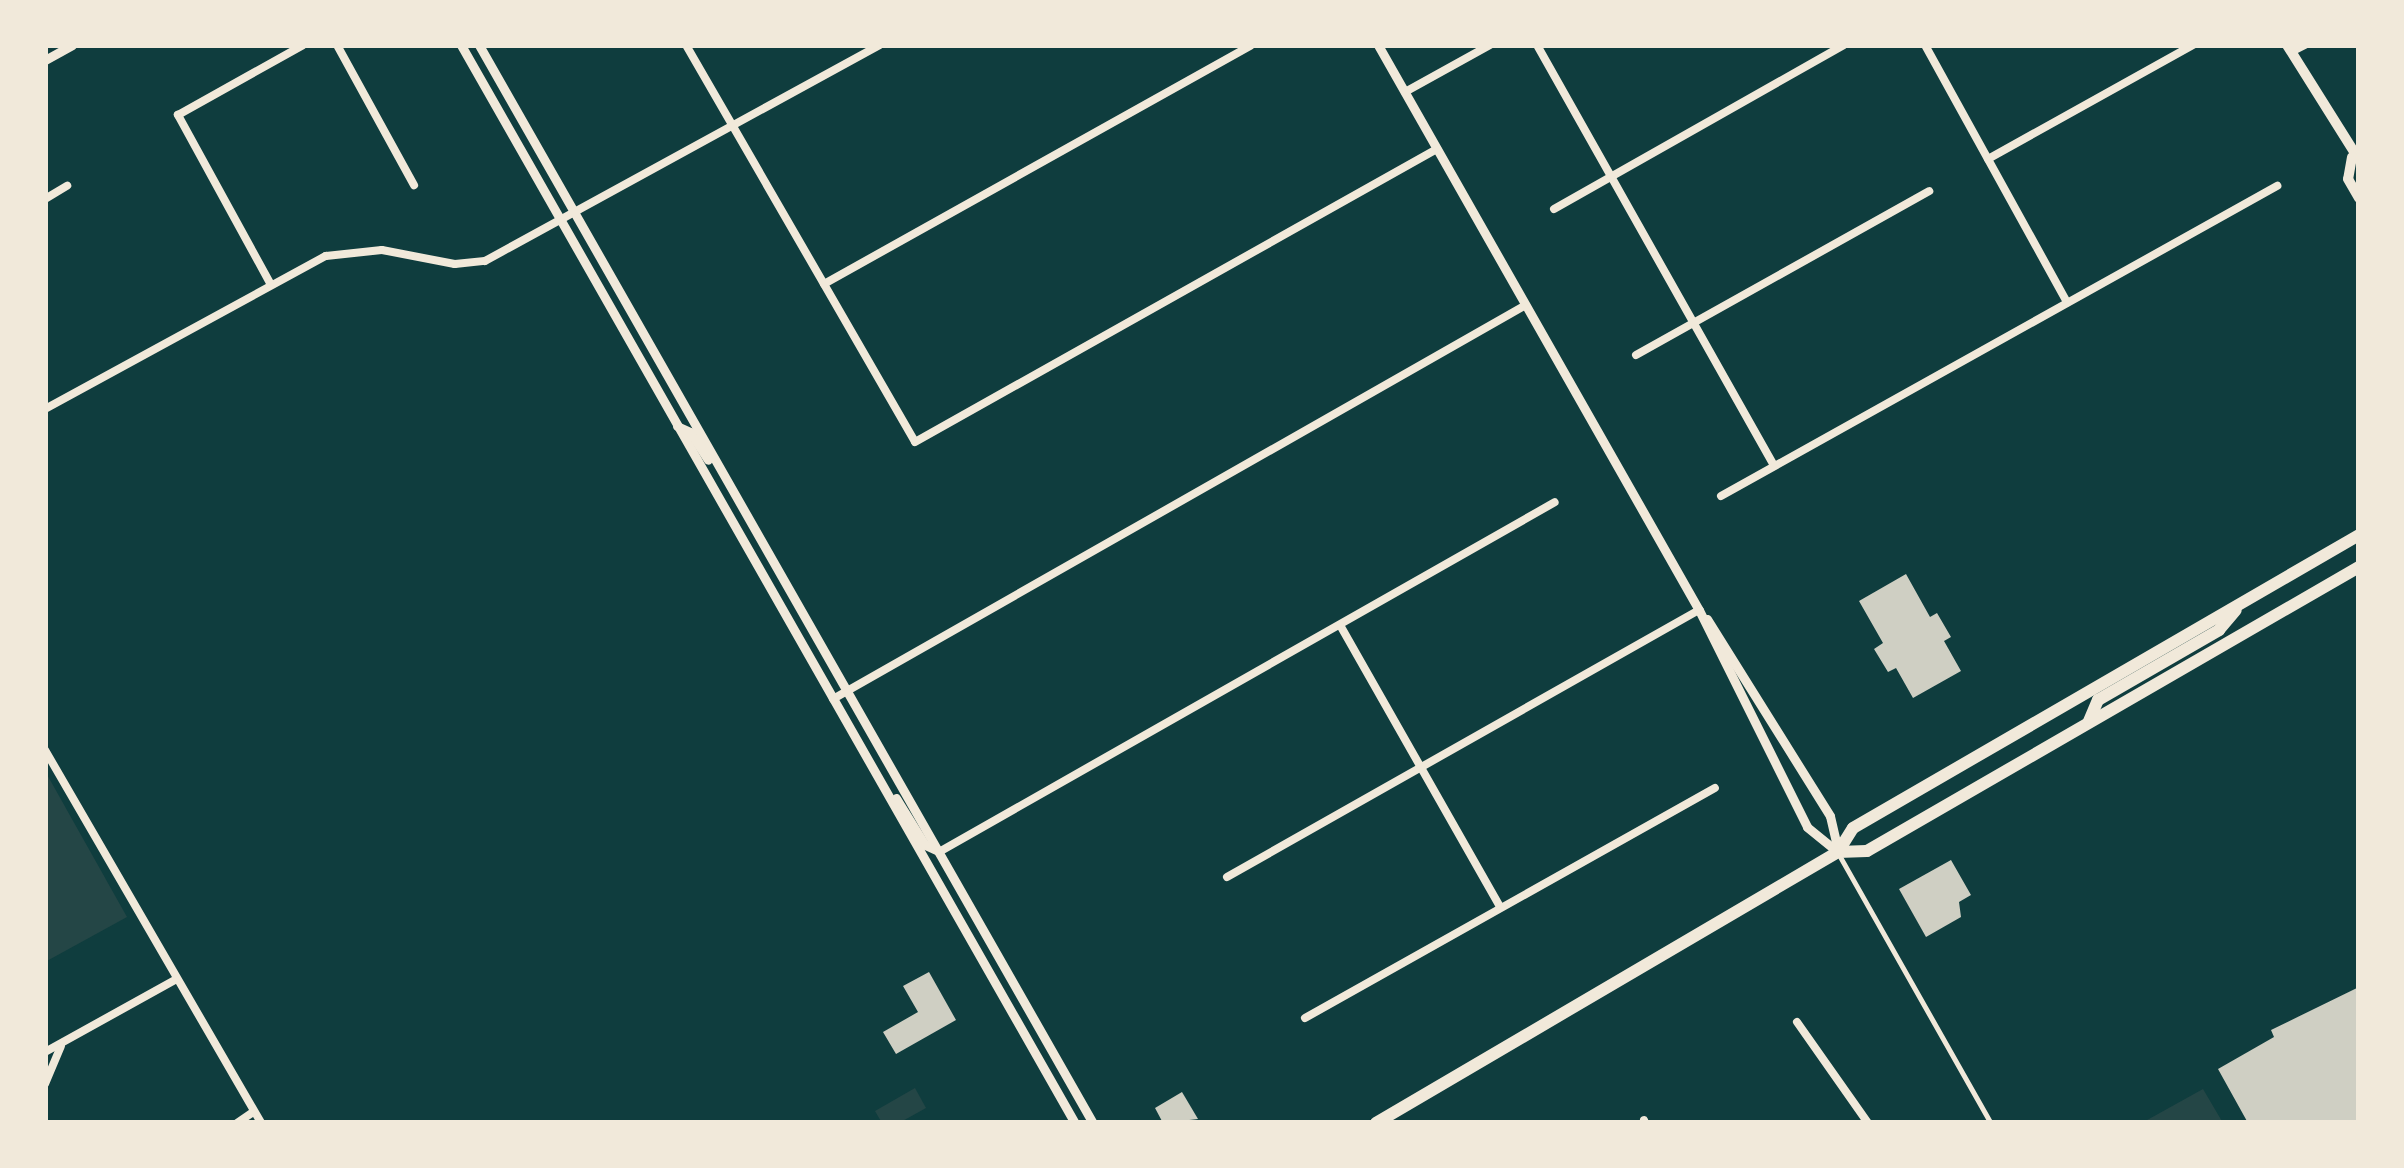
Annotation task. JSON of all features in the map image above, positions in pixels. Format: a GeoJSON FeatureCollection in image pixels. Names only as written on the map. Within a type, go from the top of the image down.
{"type":"FeatureCollection","features":[{"type":"Feature","properties":{"kind":"main road"},"geometry":{"type":"LineString","coordinates":[[2289,49],[2356,158],[2348,179],[2359,198]]}},
{"type":"Feature","properties":{"kind":"main road"},"geometry":{"type":"LineString","coordinates":[[1376,1123],[1838,852],[1853,828],[2359,535]]}},
{"type":"Feature","properties":{"kind":"main road"},"geometry":{"type":"LineString","coordinates":[[1838,852],[1867,851],[2359,568]]}},
{"type":"Feature","properties":{"kind":"main road"},"geometry":{"type":"LineString","coordinates":[[2089,721],[2090,709],[2098,700],[2219,630],[2242,602]]}},
{"type":"Feature","properties":{"kind":"street"},"geometry":{"type":"LineString","coordinates":[[45,60],[72,45]]}},
{"type":"Feature","properties":{"kind":"street"},"geometry":{"type":"LineString","coordinates":[[269,283],[178,115],[303,45]]}},
{"type":"Feature","properties":{"kind":"street"},"geometry":{"type":"LineString","coordinates":[[337,45],[414,185]]}},
{"type":"Feature","properties":{"kind":"street"},"geometry":{"type":"LineString","coordinates":[[461,45],[1075,1123]]}},
{"type":"Feature","properties":{"kind":"street"},"geometry":{"type":"LineString","coordinates":[[479,45],[1093,1123]]}},
{"type":"Feature","properties":{"kind":"street"},"geometry":{"type":"LineString","coordinates":[[686,45],[915,442],[1437,149]]}},
{"type":"Feature","properties":{"kind":"street"},"geometry":{"type":"LineString","coordinates":[[45,409],[306,262],[354,250],[455,264],[485,261],[562,223],[880,45]]}},
{"type":"Feature","properties":{"kind":"street"},"geometry":{"type":"LineString","coordinates":[[824,284],[1251,45]]}},
{"type":"Feature","properties":{"kind":"street"},"geometry":{"type":"LineString","coordinates":[[1378,45],[1700,610],[1830,816],[1838,852]]}},
{"type":"Feature","properties":{"kind":"street"},"geometry":{"type":"LineString","coordinates":[[1405,92],[1490,45]]}},
{"type":"Feature","properties":{"kind":"street"},"geometry":{"type":"LineString","coordinates":[[1537,45],[1774,466]]}},
{"type":"Feature","properties":{"kind":"street"},"geometry":{"type":"LineString","coordinates":[[1554,209],[1844,45]]}},
{"type":"Feature","properties":{"kind":"street"},"geometry":{"type":"LineString","coordinates":[[1925,45],[2067,302]]}},
{"type":"Feature","properties":{"kind":"street"},"geometry":{"type":"LineString","coordinates":[[1988,160],[2193,45]]}},
{"type":"Feature","properties":{"kind":"street"},"geometry":{"type":"LineString","coordinates":[[2289,49],[2305,45]]}},
{"type":"Feature","properties":{"kind":"street"},"geometry":{"type":"LineString","coordinates":[[1721,496],[2277,185]]}},
{"type":"Feature","properties":{"kind":"street"},"geometry":{"type":"LineString","coordinates":[[45,199],[68,186]]}},
{"type":"Feature","properties":{"kind":"street"},"geometry":{"type":"LineString","coordinates":[[1636,355],[1929,191]]}},
{"type":"Feature","properties":{"kind":"street"},"geometry":{"type":"LineString","coordinates":[[833,698],[1526,304]]}},
{"type":"Feature","properties":{"kind":"street"},"geometry":{"type":"LineString","coordinates":[[677,426],[691,432],[760,539]]}},
{"type":"Feature","properties":{"kind":"street"},"geometry":{"type":"LineString","coordinates":[[939,852],[1555,502]]}},
{"type":"Feature","properties":{"kind":"street"},"geometry":{"type":"LineString","coordinates":[[1227,877],[1700,610]]}},
{"type":"Feature","properties":{"kind":"street"},"geometry":{"type":"LineString","coordinates":[[1700,610],[1808,827],[1838,852]]}},
{"type":"Feature","properties":{"kind":"street"},"geometry":{"type":"LineString","coordinates":[[1340,626],[1500,907]]}},
{"type":"Feature","properties":{"kind":"street"},"geometry":{"type":"LineString","coordinates":[[45,750],[261,1123]]}},
{"type":"Feature","properties":{"kind":"street"},"geometry":{"type":"LineString","coordinates":[[877,776],[926,845],[939,852]]}},
{"type":"Feature","properties":{"kind":"street"},"geometry":{"type":"LineString","coordinates":[[1305,1018],[1715,788]]}},
{"type":"Feature","properties":{"kind":"street"},"geometry":{"type":"LineString","coordinates":[[45,1052],[175,980]]}},
{"type":"Feature","properties":{"kind":"street"},"geometry":{"type":"LineString","coordinates":[[1797,1022],[1868,1123]]}},
{"type":"Feature","properties":{"kind":"street"},"geometry":{"type":"LineString","coordinates":[[45,1084],[62,1045]]}},
{"type":"Feature","properties":{"kind":"street"},"geometry":{"type":"LineString","coordinates":[[237,1123],[252,1113]]}},
{"type":"Feature","properties":{"kind":"lane"},"geometry":{"type":"LineString","coordinates":[[1838,852],[1991,1123]]}},
{"type":"Feature","properties":{"kind":"shaded area"},"geometry":{"type":"Polygon","coordinates":[[[45,771],[127,917],[45,962],[45,771]]]}},
{"type":"Feature","properties":{"kind":"shaded area"},"geometry":{"type":"Polygon","coordinates":[[[915,1088],[926,1108],[899,1123],[882,1123],[875,1111],[915,1088]]]}},
{"type":"Feature","properties":{"kind":"shaded area"},"geometry":{"type":"Polygon","coordinates":[[[2203,1089],[2223,1123],[2141,1123],[2149,1119],[2203,1089]]]}},
{"type":"Feature","properties":{"kind":"building"},"geometry":{"type":"Polygon","coordinates":[[[1906,574],[1930,617],[1937,613],[1951,637],[1944,641],[1961,671],[1913,698],[1896,668],[1888,672],[1874,649],[1883,643],[1859,601],[1906,574]]]}},
{"type":"Feature","properties":{"kind":"building"},"geometry":{"type":"Polygon","coordinates":[[[1951,860],[1971,895],[1959,902],[1961,917],[1926,937],[1899,889],[1951,860]]]}},
{"type":"Feature","properties":{"kind":"building"},"geometry":{"type":"Polygon","coordinates":[[[929,972],[956,1020],[896,1054],[883,1032],[918,1012],[903,986],[929,972]]]}},
{"type":"Feature","properties":{"kind":"building"},"geometry":{"type":"Polygon","coordinates":[[[2359,987],[2359,1123],[2248,1123],[2218,1069],[2274,1037],[2271,1030],[2359,987]]]}},
{"type":"Feature","properties":{"kind":"building"},"geometry":{"type":"Polygon","coordinates":[[[1182,1092],[1198,1119],[1163,1123],[1155,1108],[1182,1092]]]}}]}
